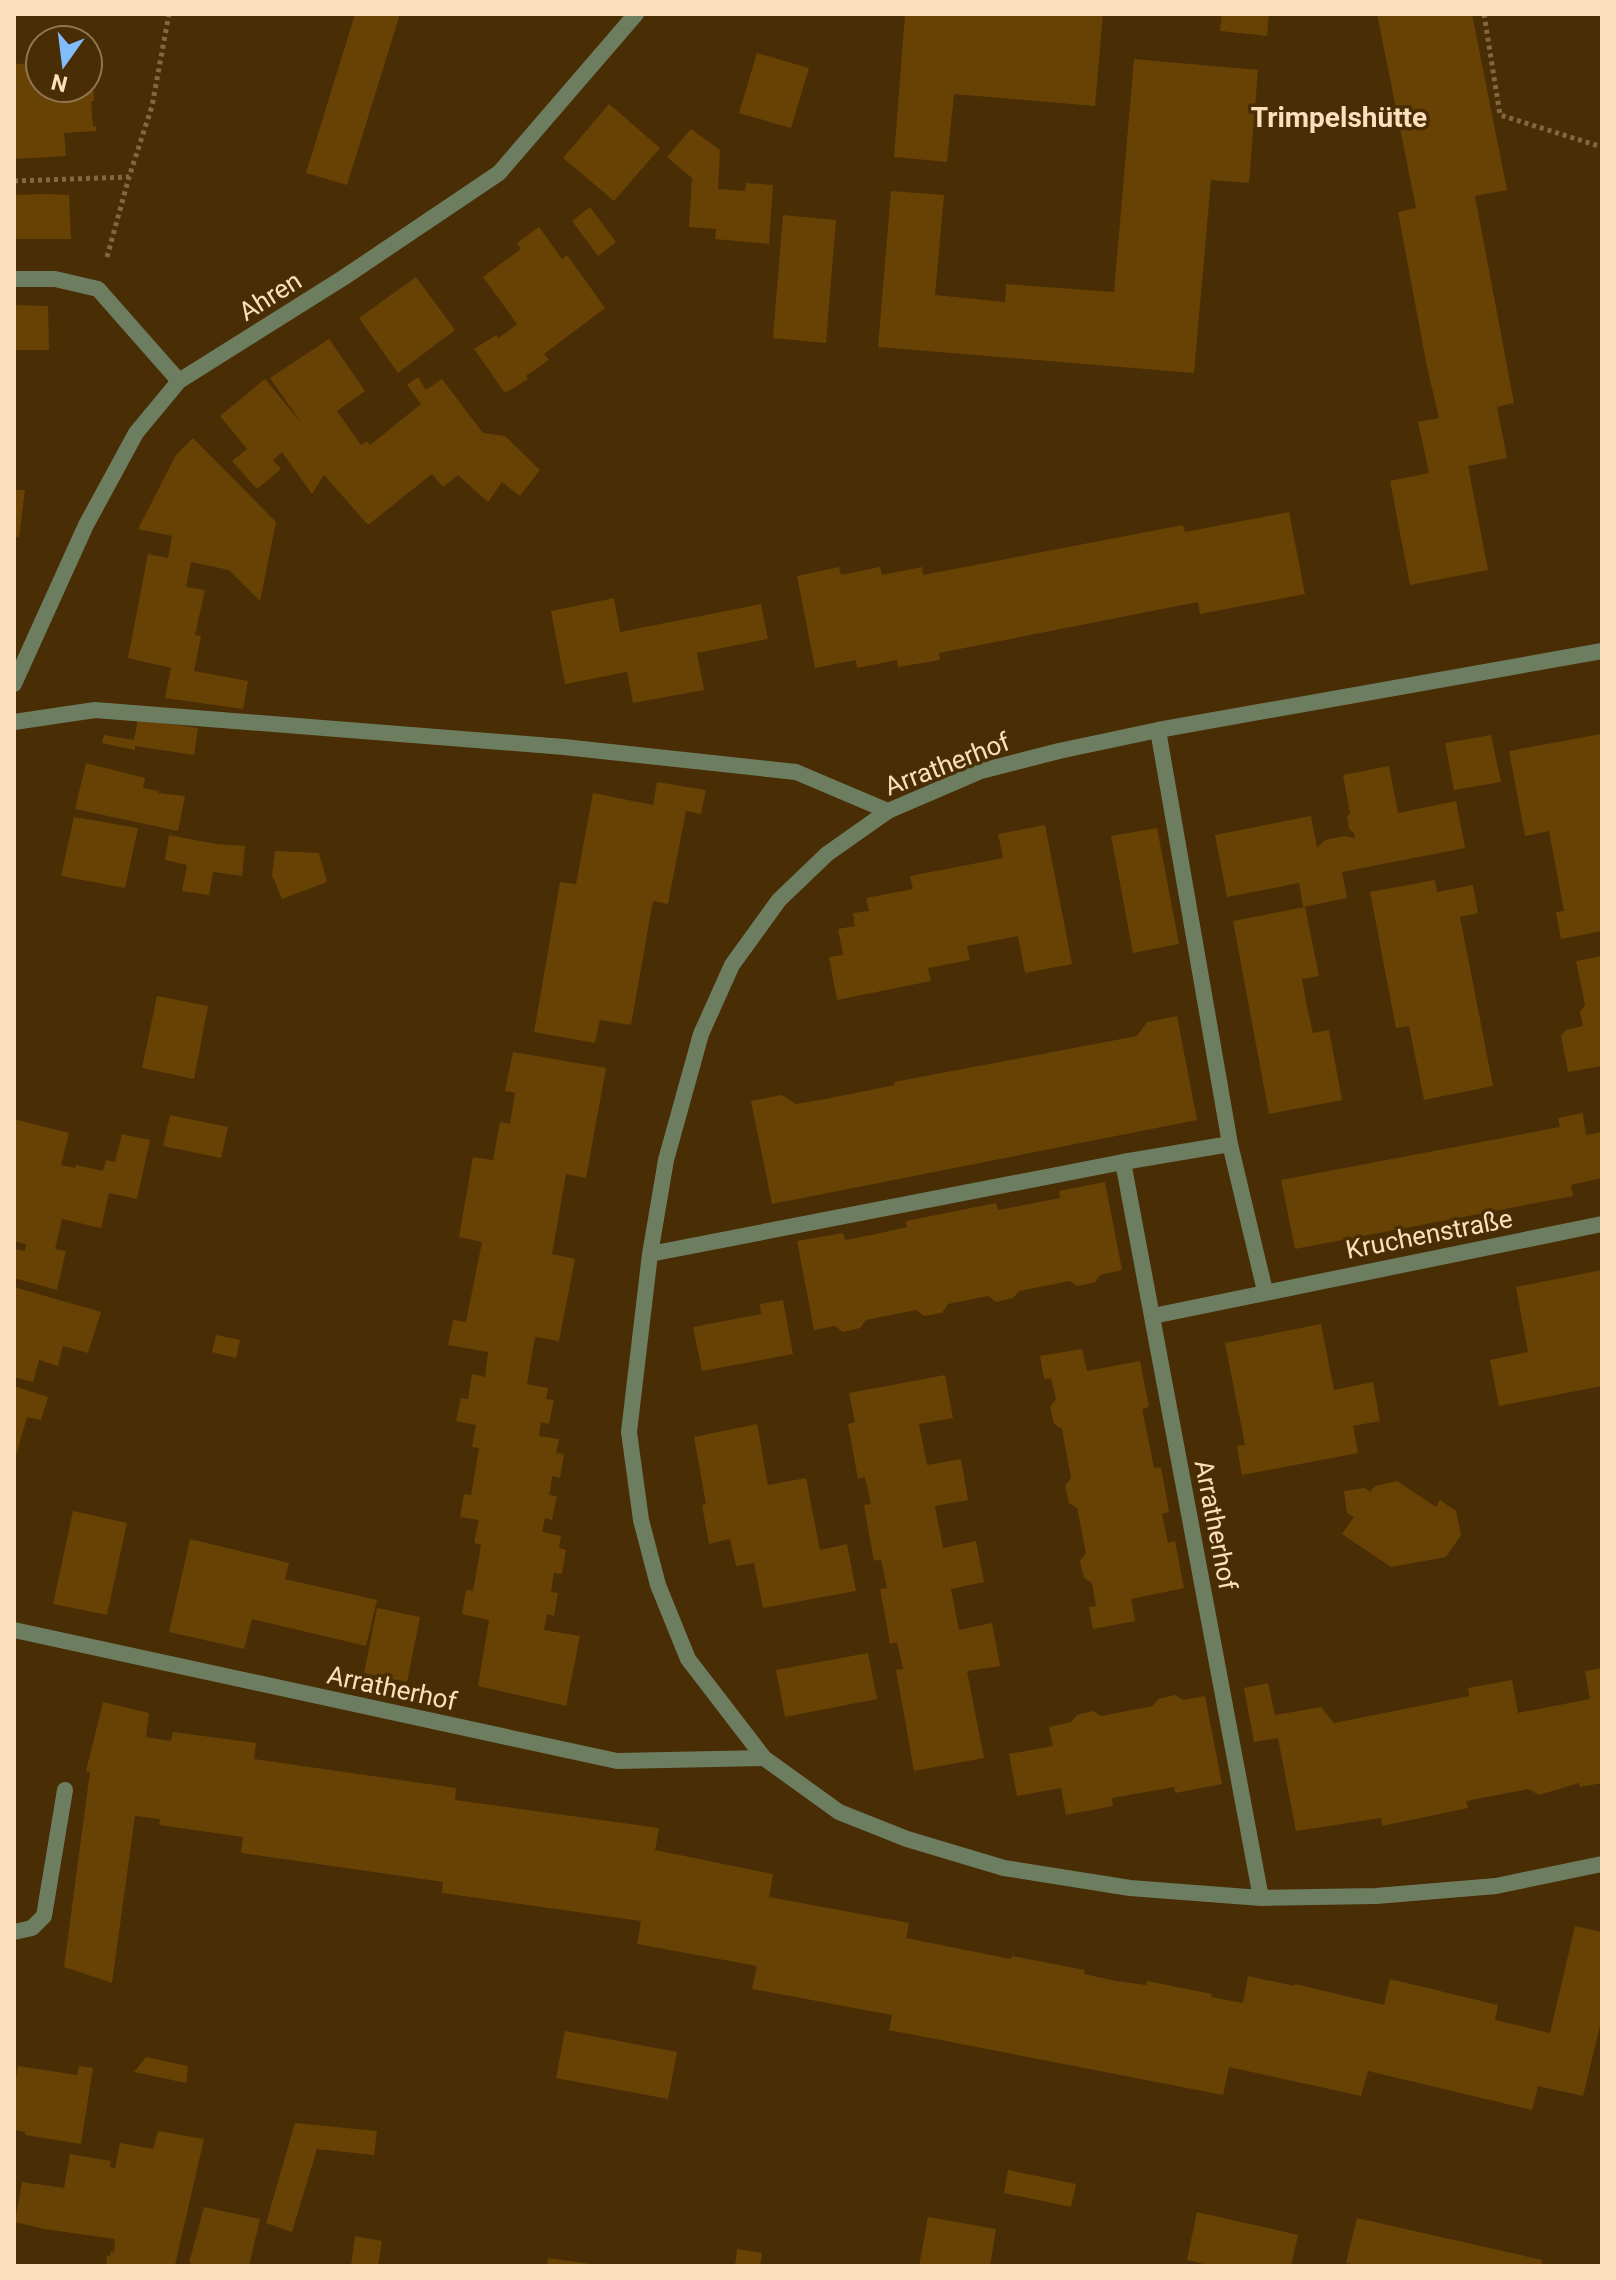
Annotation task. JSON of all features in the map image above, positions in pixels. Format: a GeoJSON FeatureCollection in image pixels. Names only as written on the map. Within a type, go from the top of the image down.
{"type":"FeatureCollection","features":[{"type":"Feature","properties":{"kind":"street","name":"Ahren"},"geometry":{"type":"LineString","coordinates":[[14,684],[86,525],[136,433],[179,381],[343,278],[499,173],[636,14]]}},
{"type":"Feature","properties":{"kind":"street"},"geometry":{"type":"LineString","coordinates":[[14,279],[55,279],[98,289],[179,381]]}},
{"type":"Feature","properties":{"kind":"street","name":"Arratherhof"},"geometry":{"type":"LineString","coordinates":[[1602,651],[1158,730],[981,771],[888,811],[827,854],[789,891],[732,965],[701,1034],[666,1160],[650,1254],[629,1432],[641,1520],[658,1585],[688,1659],[764,1758],[839,1812],[907,1839],[1004,1868],[1130,1888],[1261,1898],[1376,1896],[1496,1886],[1602,1864]]}},
{"type":"Feature","properties":{"kind":"street"},"geometry":{"type":"LineString","coordinates":[[14,722],[95,710],[564,747],[796,772],[888,811]]}},
{"type":"Feature","properties":{"kind":"street"},"geometry":{"type":"LineString","coordinates":[[1158,730],[1230,1144],[1265,1291]]}},
{"type":"Feature","properties":{"kind":"street"},"geometry":{"type":"LineString","coordinates":[[650,1254],[1230,1144]]}},
{"type":"Feature","properties":{"kind":"street","name":"Arratherhof"},"geometry":{"type":"LineString","coordinates":[[1123,1162],[1261,1898]]}},
{"type":"Feature","properties":{"kind":"street","name":"Kruchenstraße"},"geometry":{"type":"LineString","coordinates":[[1153,1316],[1602,1224]]}},
{"type":"Feature","properties":{"kind":"street","name":"Arratherhof"},"geometry":{"type":"LineString","coordinates":[[14,1630],[617,1761],[764,1758]]}},
{"type":"Feature","properties":{"kind":"street"},"geometry":{"type":"LineString","coordinates":[[14,1932],[32,1928],[44,1916],[65,1790]]}},
{"type":"Feature","properties":{"kind":"path"},"geometry":{"type":"LineString","coordinates":[[98,289],[152,106],[169,14]]}},
{"type":"Feature","properties":{"kind":"path"},"geometry":{"type":"LineString","coordinates":[[1484,14],[1500,115],[1602,147]]}},
{"type":"Feature","properties":{"kind":"path"},"geometry":{"type":"LineString","coordinates":[[14,181],[129,177]]}},
{"type":"Feature","properties":{"kind":"building"},"geometry":{"type":"Polygon","coordinates":[[[355,14],[400,14],[347,185],[306,173],[355,14]]]}},
{"type":"Feature","properties":{"kind":"building"},"geometry":{"type":"Polygon","coordinates":[[[905,14],[1103,14],[1095,106],[954,94],[947,162],[894,157],[905,14]]]}},
{"type":"Feature","properties":{"kind":"building"},"geometry":{"type":"Polygon","coordinates":[[[1222,14],[1269,14],[1267,36],[1220,31],[1222,14]]]}},
{"type":"Feature","properties":{"kind":"building"},"geometry":{"type":"Polygon","coordinates":[[[1377,14],[1472,14],[1507,190],[1475,196],[1514,403],[1497,407],[1507,458],[1468,466],[1488,570],[1410,585],[1390,481],[1429,473],[1418,422],[1439,418],[1398,212],[1416,208],[1377,14]]]}},
{"type":"Feature","properties":{"kind":"building"},"geometry":{"type":"Polygon","coordinates":[[[757,53],[809,68],[791,128],[739,113],[757,53]]]}},
{"type":"Feature","properties":{"kind":"building"},"geometry":{"type":"Polygon","coordinates":[[[1134,59],[1258,70],[1249,183],[1211,180],[1194,373],[878,347],[891,191],[944,195],[935,295],[1005,302],[1006,284],[1114,292],[1134,59]]]}},
{"type":"Feature","properties":{"kind":"building"},"geometry":{"type":"Polygon","coordinates":[[[14,64],[24,64],[24,104],[91,104],[96,131],[64,133],[66,156],[14,159],[14,64]]]}},
{"type":"Feature","properties":{"kind":"building"},"geometry":{"type":"Polygon","coordinates":[[[609,104],[660,148],[614,201],[563,158],[609,104]]]}},
{"type":"Feature","properties":{"kind":"building"},"geometry":{"type":"Polygon","coordinates":[[[691,129],[720,150],[718,189],[745,191],[746,183],[773,185],[769,244],[715,239],[716,229],[689,227],[692,178],[667,157],[691,129]]]}},
{"type":"Feature","properties":{"kind":"building"},"geometry":{"type":"Polygon","coordinates":[[[14,195],[69,195],[71,239],[14,239],[14,195]]]}},
{"type":"Feature","properties":{"kind":"building"},"geometry":{"type":"Polygon","coordinates":[[[590,207],[616,242],[598,256],[572,221],[590,207]]]}},
{"type":"Feature","properties":{"kind":"building"},"geometry":{"type":"Polygon","coordinates":[[[783,215],[836,220],[826,343],[773,338],[783,215]]]}},
{"type":"Feature","properties":{"kind":"building"},"geometry":{"type":"Polygon","coordinates":[[[539,227],[562,259],[567,255],[605,308],[544,354],[549,360],[526,376],[528,379],[505,393],[474,349],[496,335],[499,338],[517,324],[483,277],[521,249],[517,243],[539,227]]]}},
{"type":"Feature","properties":{"kind":"building"},"geometry":{"type":"Polygon","coordinates":[[[416,277],[455,330],[398,373],[359,318],[416,277]]]}},
{"type":"Feature","properties":{"kind":"building"},"geometry":{"type":"Polygon","coordinates":[[[14,305],[48,306],[49,350],[14,350],[14,305]]]}},
{"type":"Feature","properties":{"kind":"building"},"geometry":{"type":"Polygon","coordinates":[[[329,339],[365,391],[337,411],[361,445],[367,441],[370,445],[421,404],[407,385],[418,377],[426,390],[442,379],[483,433],[505,436],[540,470],[520,496],[502,482],[488,502],[458,475],[443,487],[432,474],[368,525],[324,475],[312,494],[282,452],[273,460],[281,469],[257,489],[232,461],[247,449],[220,416],[265,379],[302,424],[270,378],[329,339]]]}},
{"type":"Feature","properties":{"kind":"building"},"geometry":{"type":"Polygon","coordinates":[[[193,438],[276,522],[260,601],[229,570],[191,562],[186,587],[205,590],[195,635],[201,636],[194,671],[248,681],[243,709],[165,698],[171,668],[128,658],[148,554],[168,558],[172,536],[138,529],[176,455],[193,438]]]}},
{"type":"Feature","properties":{"kind":"building"},"geometry":{"type":"Polygon","coordinates":[[[14,490],[25,490],[19,537],[14,537],[14,490]]]}},
{"type":"Feature","properties":{"kind":"building"},"geometry":{"type":"Polygon","coordinates":[[[1289,512],[1305,594],[1200,614],[1198,602],[939,653],[940,660],[898,667],[897,660],[857,668],[856,660],[815,668],[797,576],[839,567],[841,575],[880,567],[882,575],[922,567],[923,575],[1183,525],[1185,532],[1289,512]]]}},
{"type":"Feature","properties":{"kind":"building"},"geometry":{"type":"Polygon","coordinates":[[[614,598],[620,632],[761,604],[768,639],[697,653],[704,690],[633,703],[627,672],[565,684],[551,611],[614,598]]]}},
{"type":"Feature","properties":{"kind":"building"},"geometry":{"type":"Polygon","coordinates":[[[138,719],[198,728],[194,755],[135,746],[135,750],[102,743],[104,735],[134,740],[138,719]]]}},
{"type":"Feature","properties":{"kind":"building"},"geometry":{"type":"Polygon","coordinates":[[[1601,734],[1602,931],[1561,939],[1556,912],[1564,911],[1549,831],[1525,836],[1509,751],[1601,734]]]}},
{"type":"Feature","properties":{"kind":"building"},"geometry":{"type":"Polygon","coordinates":[[[1491,735],[1501,782],[1454,790],[1445,743],[1491,735]]]}},
{"type":"Feature","properties":{"kind":"building"},"geometry":{"type":"Polygon","coordinates":[[[86,763],[145,778],[143,788],[158,793],[185,796],[178,831],[75,809],[86,763]]]}},
{"type":"Feature","properties":{"kind":"building"},"geometry":{"type":"Polygon","coordinates":[[[1389,766],[1398,813],[1456,801],[1465,848],[1342,872],[1347,898],[1303,907],[1299,883],[1227,897],[1215,835],[1311,816],[1317,848],[1325,840],[1344,836],[1355,838],[1349,829],[1347,817],[1350,813],[1343,775],[1389,766]]]}},
{"type":"Feature","properties":{"kind":"building"},"geometry":{"type":"Polygon","coordinates":[[[657,782],[706,790],[701,814],[686,811],[668,904],[653,901],[631,1025],[600,1020],[595,1043],[534,1032],[560,882],[576,884],[593,793],[653,805],[657,782]]]}},
{"type":"Feature","properties":{"kind":"building"},"geometry":{"type":"Polygon","coordinates":[[[74,817],[138,828],[125,888],[61,876],[74,817]]]}},
{"type":"Feature","properties":{"kind":"building"},"geometry":{"type":"Polygon","coordinates":[[[1045,825],[1072,964],[1025,973],[1018,936],[967,946],[970,960],[928,968],[931,981],[837,1000],[829,957],[843,955],[838,929],[855,926],[853,913],[869,911],[866,898],[913,889],[910,876],[1003,858],[998,834],[1045,825]]]}},
{"type":"Feature","properties":{"kind":"building"},"geometry":{"type":"Polygon","coordinates":[[[1157,828],[1179,944],[1133,953],[1111,836],[1157,828]]]}},
{"type":"Feature","properties":{"kind":"building"},"geometry":{"type":"Polygon","coordinates":[[[169,835],[245,846],[242,876],[213,872],[209,895],[182,891],[187,865],[165,860],[169,835]]]}},
{"type":"Feature","properties":{"kind":"building"},"geometry":{"type":"Polygon","coordinates":[[[275,851],[319,853],[327,882],[282,899],[272,875],[275,851]]]}},
{"type":"Feature","properties":{"kind":"building"},"geometry":{"type":"Polygon","coordinates":[[[1435,880],[1437,892],[1473,885],[1478,913],[1460,917],[1493,1086],[1424,1100],[1409,1026],[1396,1028],[1370,892],[1435,880]]]}},
{"type":"Feature","properties":{"kind":"building"},"geometry":{"type":"Polygon","coordinates":[[[1305,907],[1319,976],[1302,979],[1307,1007],[1313,1033],[1329,1030],[1342,1100],[1269,1114],[1233,921],[1305,907]]]}},
{"type":"Feature","properties":{"kind":"building"},"geometry":{"type":"Polygon","coordinates":[[[1602,956],[1602,1066],[1568,1072],[1561,1036],[1566,1030],[1583,1026],[1580,1012],[1585,1005],[1576,961],[1602,956]]]}},
{"type":"Feature","properties":{"kind":"building"},"geometry":{"type":"Polygon","coordinates":[[[157,996],[208,1006],[194,1079],[142,1068],[157,996]]]}},
{"type":"Feature","properties":{"kind":"building"},"geometry":{"type":"Polygon","coordinates":[[[1177,1016],[1197,1120],[772,1204],[751,1101],[782,1095],[796,1104],[825,1099],[895,1085],[894,1082],[1137,1036],[1147,1022],[1177,1016]]]}},
{"type":"Feature","properties":{"kind":"building"},"geometry":{"type":"Polygon","coordinates":[[[513,1052],[606,1068],[586,1178],[566,1174],[552,1254],[575,1259],[559,1341],[535,1337],[527,1384],[548,1388],[546,1399],[554,1400],[549,1424],[541,1422],[539,1436],[559,1439],[556,1453],[564,1454],[560,1478],[552,1476],[549,1495],[557,1496],[552,1520],[545,1518],[542,1532],[561,1536],[559,1548],[566,1550],[562,1574],[554,1573],[551,1592],[558,1593],[554,1616],[547,1614],[544,1630],[580,1636],[566,1706],[478,1686],[489,1620],[462,1614],[466,1590],[473,1591],[481,1545],[474,1543],[479,1520],[460,1517],[464,1494],[471,1495],[479,1448],[472,1447],[476,1425],[456,1421],[461,1398],[468,1399],[472,1374],[485,1377],[488,1352],[448,1345],[453,1320],[466,1322],[482,1242],[459,1237],[473,1157],[493,1160],[500,1122],[510,1124],[515,1093],[505,1091],[513,1052]]]}},
{"type":"Feature","properties":{"kind":"building"},"geometry":{"type":"Polygon","coordinates":[[[1583,1113],[1586,1135],[1602,1132],[1602,1178],[1571,1185],[1573,1196],[1295,1249],[1281,1180],[1560,1127],[1558,1118],[1583,1113]]]}},
{"type":"Feature","properties":{"kind":"building"},"geometry":{"type":"Polygon","coordinates":[[[170,1115],[228,1127],[221,1158],[163,1146],[170,1115]]]}},
{"type":"Feature","properties":{"kind":"building"},"geometry":{"type":"Polygon","coordinates":[[[14,1119],[69,1133],[61,1165],[75,1168],[76,1165],[103,1171],[106,1160],[115,1162],[122,1134],[150,1140],[137,1199],[109,1193],[101,1228],[62,1219],[55,1249],[66,1251],[57,1290],[14,1278],[14,1249],[25,1251],[26,1244],[14,1241],[14,1119]]]}},
{"type":"Feature","properties":{"kind":"building"},"geometry":{"type":"Polygon","coordinates":[[[1105,1182],[1122,1270],[1100,1275],[1095,1282],[1078,1286],[1070,1281],[1019,1291],[1013,1298],[996,1302],[988,1296],[948,1304],[942,1313],[924,1316],[916,1310],[866,1320],[860,1328],[843,1332],[835,1326],[814,1330],[797,1241],[843,1233],[845,1240],[907,1227],[906,1221],[996,1203],[998,1210],[1060,1198],[1059,1191],[1105,1182]]]}},
{"type":"Feature","properties":{"kind":"building"},"geometry":{"type":"Polygon","coordinates":[[[1602,1270],[1602,1386],[1499,1406],[1490,1360],[1528,1352],[1516,1287],[1602,1270]]]}},
{"type":"Feature","properties":{"kind":"building"},"geometry":{"type":"Polygon","coordinates":[[[14,1287],[101,1312],[88,1353],[63,1346],[58,1366],[39,1360],[33,1382],[14,1377],[14,1287]]]}},
{"type":"Feature","properties":{"kind":"building"},"geometry":{"type":"Polygon","coordinates":[[[783,1300],[793,1354],[702,1371],[693,1327],[761,1314],[760,1304],[783,1300]]]}},
{"type":"Feature","properties":{"kind":"building"},"geometry":{"type":"Polygon","coordinates":[[[1321,1324],[1334,1390],[1373,1382],[1380,1421],[1353,1426],[1358,1453],[1242,1475],[1237,1446],[1245,1445],[1225,1343],[1321,1324]]]}},
{"type":"Feature","properties":{"kind":"building"},"geometry":{"type":"Polygon","coordinates":[[[216,1335],[240,1340],[236,1358],[212,1352],[216,1335]]]}},
{"type":"Feature","properties":{"kind":"building"},"geometry":{"type":"Polygon","coordinates":[[[1082,1349],[1087,1371],[1140,1361],[1149,1407],[1142,1409],[1154,1468],[1161,1467],[1169,1512],[1162,1514],[1168,1543],[1175,1541],[1184,1588],[1131,1599],[1135,1621],[1093,1629],[1089,1607],[1096,1606],[1092,1583],[1084,1578],[1080,1561],[1086,1553],[1077,1508],[1069,1503],[1065,1486],[1071,1478],[1062,1429],[1054,1424],[1050,1407],[1056,1399],[1051,1378],[1044,1379],[1040,1356],[1082,1349]]]}},
{"type":"Feature","properties":{"kind":"building"},"geometry":{"type":"Polygon","coordinates":[[[945,1375],[953,1418],[919,1424],[927,1465],[961,1459],[968,1500],[935,1506],[943,1548],[976,1541],[984,1582],[951,1589],[959,1630],[992,1623],[1000,1666],[967,1671],[984,1758],[914,1771],[896,1670],[903,1669],[897,1642],[890,1644],[880,1589],[887,1588],[881,1559],[874,1561],[864,1505],[871,1504],[865,1477],[858,1479],[848,1424],[855,1422],[849,1393],[945,1375]]]}},
{"type":"Feature","properties":{"kind":"building"},"geometry":{"type":"Polygon","coordinates":[[[14,1386],[48,1397],[41,1420],[27,1417],[15,1459],[14,1386]]]}},
{"type":"Feature","properties":{"kind":"building"},"geometry":{"type":"Polygon","coordinates":[[[757,1424],[768,1485],[806,1478],[820,1550],[847,1544],[856,1591],[763,1608],[754,1563],[736,1566],[730,1539],[709,1544],[702,1505],[706,1504],[694,1437],[757,1424]]]}},
{"type":"Feature","properties":{"kind":"building"},"geometry":{"type":"Polygon","coordinates":[[[1397,1481],[1436,1507],[1440,1500],[1456,1511],[1461,1535],[1446,1557],[1391,1567],[1342,1534],[1354,1517],[1347,1513],[1344,1491],[1365,1488],[1370,1492],[1375,1486],[1397,1481]]]}},
{"type":"Feature","properties":{"kind":"building"},"geometry":{"type":"Polygon","coordinates":[[[73,1511],[127,1523],[107,1615],[53,1604],[73,1511]]]}},
{"type":"Feature","properties":{"kind":"building"},"geometry":{"type":"Polygon","coordinates":[[[190,1539],[289,1563],[285,1579],[377,1600],[366,1646],[252,1619],[244,1649],[169,1632],[190,1539]]]}},
{"type":"Feature","properties":{"kind":"building"},"geometry":{"type":"Polygon","coordinates":[[[377,1608],[420,1617],[407,1682],[364,1673],[377,1608]]]}},
{"type":"Feature","properties":{"kind":"building"},"geometry":{"type":"Polygon","coordinates":[[[868,1653],[877,1699],[785,1717],[776,1670],[868,1653]]]}},
{"type":"Feature","properties":{"kind":"building"},"geometry":{"type":"Polygon","coordinates":[[[1602,1668],[1602,1783],[1580,1787],[1579,1783],[1539,1795],[1528,1789],[1466,1801],[1468,1808],[1382,1826],[1381,1818],[1296,1831],[1278,1738],[1254,1742],[1244,1688],[1268,1683],[1275,1715],[1321,1707],[1334,1723],[1469,1696],[1468,1688],[1512,1680],[1518,1713],[1590,1699],[1585,1671],[1602,1668]]]}},
{"type":"Feature","properties":{"kind":"building"},"geometry":{"type":"Polygon","coordinates":[[[1175,1695],[1183,1700],[1205,1696],[1222,1784],[1175,1793],[1174,1787],[1112,1798],[1113,1806],[1066,1815],[1061,1788],[1017,1796],[1009,1754],[1053,1746],[1049,1727],[1071,1722],[1077,1715],[1093,1711],[1101,1716],[1153,1706],[1158,1699],[1175,1695]]]}},
{"type":"Feature","properties":{"kind":"building"},"geometry":{"type":"Polygon","coordinates":[[[103,1702],[149,1713],[146,1737],[171,1741],[173,1732],[256,1743],[254,1759],[456,1788],[455,1800],[659,1828],[655,1850],[773,1874],[769,1897],[909,1923],[906,1938],[1085,1970],[1084,1974],[1116,1981],[1146,1985],[1147,1981],[1243,2003],[1248,1976],[1384,2005],[1390,1979],[1498,2005],[1495,2020],[1550,2033],[1575,1926],[1602,1932],[1602,2018],[1583,2096],[1538,2086],[1532,2110],[1368,2071],[1361,2096],[1229,2067],[1223,2095],[889,2030],[892,2015],[752,1989],[757,1966],[637,1944],[641,1921],[442,1893],[443,1882],[241,1853],[243,1837],[159,1825],[160,1819],[135,1816],[112,1983],[64,1967],[90,1772],[86,1771],[103,1702]]]}},
{"type":"Feature","properties":{"kind":"building"},"geometry":{"type":"Polygon","coordinates":[[[565,2031],[677,2052],[668,2099],[556,2078],[565,2031]]]}},
{"type":"Feature","properties":{"kind":"building"},"geometry":{"type":"Polygon","coordinates":[[[146,2057],[188,2066],[186,2083],[134,2072],[146,2057]]]}},
{"type":"Feature","properties":{"kind":"building"},"geometry":{"type":"Polygon","coordinates":[[[18,2066],[77,2075],[79,2066],[93,2068],[81,2144],[25,2135],[25,2132],[14,2130],[14,2088],[18,2066]]]}},
{"type":"Feature","properties":{"kind":"building"},"geometry":{"type":"Polygon","coordinates":[[[295,2123],[377,2131],[374,2155],[317,2149],[292,2232],[266,2223],[295,2123]]]}},
{"type":"Feature","properties":{"kind":"building"},"geometry":{"type":"Polygon","coordinates":[[[158,2131],[204,2139],[175,2265],[106,2266],[107,2255],[114,2252],[115,2239],[15,2222],[22,2182],[64,2188],[70,2154],[111,2161],[110,2167],[115,2168],[120,2143],[153,2149],[158,2131]]]}},
{"type":"Feature","properties":{"kind":"building"},"geometry":{"type":"Polygon","coordinates":[[[1008,2170],[1076,2184],[1071,2207],[1004,2193],[1008,2170]]]}},
{"type":"Feature","properties":{"kind":"building"},"geometry":{"type":"Polygon","coordinates":[[[204,2207],[260,2219],[249,2266],[189,2263],[204,2207]]]}},
{"type":"Feature","properties":{"kind":"building"},"geometry":{"type":"Polygon","coordinates":[[[1197,2212],[1298,2235],[1291,2266],[1212,2266],[1187,2260],[1197,2212]]]}},
{"type":"Feature","properties":{"kind":"building"},"geometry":{"type":"Polygon","coordinates":[[[928,2217],[996,2229],[990,2266],[919,2266],[928,2217]]]}},
{"type":"Feature","properties":{"kind":"building"},"geometry":{"type":"Polygon","coordinates":[[[1357,2218],[1542,2260],[1541,2266],[1361,2266],[1346,2263],[1357,2218]]]}},
{"type":"Feature","properties":{"kind":"building"},"geometry":{"type":"Polygon","coordinates":[[[355,2236],[382,2241],[378,2266],[351,2266],[355,2236]]]}},
{"type":"Feature","properties":{"kind":"building"},"geometry":{"type":"Polygon","coordinates":[[[737,2249],[762,2253],[760,2266],[735,2266],[737,2249]]]}},
{"type":"Feature","properties":{"kind":"building"},"geometry":{"type":"Polygon","coordinates":[[[548,2258],[590,2264],[590,2266],[547,2266],[548,2258]]]}},
{"type":"Feature","properties":{"kind":"district","name":"Trimpelshütte"},"geometry":{"type":"Point","coordinates":[1339,117]}}]}
